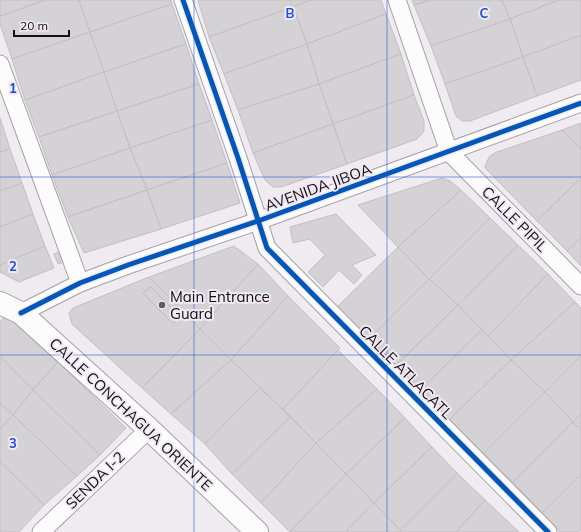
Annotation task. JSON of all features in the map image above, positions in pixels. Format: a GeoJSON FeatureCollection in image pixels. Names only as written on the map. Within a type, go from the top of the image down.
{"type":"FeatureCollection","features":[{"type":"Feature","properties":{"kind":"main road","name":"CALLE CONCHAGUA ORIENTE"},"geometry":{"type":"LineString","coordinates":[[7,309],[149,429],[257,532]]}},
{"type":"Feature","properties":{"kind":"street","name":"CALLE ATLACATL"},"geometry":{"type":"LineString","coordinates":[[183,0],[238,158],[266,248],[548,532]]}},
{"type":"Feature","properties":{"kind":"street"},"geometry":{"type":"LineString","coordinates":[[398,0],[449,152]]}},
{"type":"Feature","properties":{"kind":"street"},"geometry":{"type":"LineString","coordinates":[[0,64],[80,283]]}},
{"type":"Feature","properties":{"kind":"street","name":"AVENIDA JIBOA"},"geometry":{"type":"LineString","coordinates":[[7,309],[128,265],[258,221],[581,103]]}},
{"type":"Feature","properties":{"kind":"street","name":"CALLE PIPIL"},"geometry":{"type":"LineString","coordinates":[[449,152],[581,286]]}},
{"type":"Feature","properties":{"kind":"street","name":"SENDA I-2"},"geometry":{"type":"LineString","coordinates":[[41,532],[149,429]]}},
{"type":"Feature","properties":{"kind":"building"},"geometry":{"type":"Polygon","coordinates":[[[0,0],[46,0],[0,16],[0,0]]]}},
{"type":"Feature","properties":{"kind":"building"},"geometry":{"type":"Polygon","coordinates":[[[46,0],[79,0],[90,32],[12,59],[0,24],[0,16],[46,0]]]}},
{"type":"Feature","properties":{"kind":"building"},"geometry":{"type":"Polygon","coordinates":[[[79,0],[171,0],[172,4],[90,32],[79,0]]]}},
{"type":"Feature","properties":{"kind":"building"},"geometry":{"type":"Polygon","coordinates":[[[198,0],[290,0],[293,7],[209,37],[198,0]]]}},
{"type":"Feature","properties":{"kind":"building"},"geometry":{"type":"Polygon","coordinates":[[[290,0],[311,0],[293,7],[290,0]]]}},
{"type":"Feature","properties":{"kind":"building"},"geometry":{"type":"Polygon","coordinates":[[[311,0],[381,0],[386,14],[307,44],[293,7],[311,0]]]}},
{"type":"Feature","properties":{"kind":"building"},"geometry":{"type":"Polygon","coordinates":[[[412,0],[430,0],[414,5],[412,0]]]}},
{"type":"Feature","properties":{"kind":"building"},"geometry":{"type":"Polygon","coordinates":[[[430,0],[502,0],[510,19],[431,46],[414,5],[430,0]]]}},
{"type":"Feature","properties":{"kind":"building"},"geometry":{"type":"Polygon","coordinates":[[[502,0],[559,0],[510,19],[502,0]]]}},
{"type":"Feature","properties":{"kind":"building"},"geometry":{"type":"Polygon","coordinates":[[[559,0],[581,0],[581,35],[523,57],[510,19],[559,0]]]}},
{"type":"Feature","properties":{"kind":"building"},"geometry":{"type":"Polygon","coordinates":[[[172,4],[186,44],[104,72],[90,32],[172,4]]]}},
{"type":"Feature","properties":{"kind":"building"},"geometry":{"type":"Polygon","coordinates":[[[293,7],[307,44],[224,74],[209,37],[293,7]]]}},
{"type":"Feature","properties":{"kind":"building"},"geometry":{"type":"Polygon","coordinates":[[[386,14],[401,54],[319,84],[307,44],[386,14]]]}},
{"type":"Feature","properties":{"kind":"building"},"geometry":{"type":"Polygon","coordinates":[[[510,19],[523,57],[445,84],[431,46],[510,19]]]}},
{"type":"Feature","properties":{"kind":"building"},"geometry":{"type":"Polygon","coordinates":[[[90,32],[104,72],[25,100],[12,59],[90,32]]]}},
{"type":"Feature","properties":{"kind":"building"},"geometry":{"type":"Polygon","coordinates":[[[581,35],[581,80],[537,96],[523,57],[581,35]]]}},
{"type":"Feature","properties":{"kind":"building"},"geometry":{"type":"Polygon","coordinates":[[[186,44],[199,84],[117,111],[104,72],[186,44]]]}},
{"type":"Feature","properties":{"kind":"building"},"geometry":{"type":"Polygon","coordinates":[[[307,44],[319,84],[238,110],[224,74],[307,44]]]}},
{"type":"Feature","properties":{"kind":"building"},"geometry":{"type":"Polygon","coordinates":[[[401,54],[414,95],[333,124],[319,84],[401,54]]]}},
{"type":"Feature","properties":{"kind":"building"},"geometry":{"type":"Polygon","coordinates":[[[523,57],[537,96],[470,121],[462,121],[456,116],[445,84],[523,57]]]}},
{"type":"Feature","properties":{"kind":"building"},"geometry":{"type":"Polygon","coordinates":[[[104,72],[117,111],[39,137],[25,100],[104,72]]]}},
{"type":"Feature","properties":{"kind":"building"},"geometry":{"type":"Polygon","coordinates":[[[199,84],[212,120],[130,148],[117,111],[199,84]]]}},
{"type":"Feature","properties":{"kind":"building"},"geometry":{"type":"Polygon","coordinates":[[[319,84],[333,124],[253,153],[238,110],[319,84]]]}},
{"type":"Feature","properties":{"kind":"building"},"geometry":{"type":"Polygon","coordinates":[[[414,95],[424,121],[424,131],[417,139],[347,164],[333,124],[414,95]]]}},
{"type":"Feature","properties":{"kind":"building"},"geometry":{"type":"Polygon","coordinates":[[[117,111],[130,148],[52,175],[39,137],[117,111]]]}},
{"type":"Feature","properties":{"kind":"building"},"geometry":{"type":"Polygon","coordinates":[[[0,118],[10,149],[0,153],[0,118]]]}},
{"type":"Feature","properties":{"kind":"building"},"geometry":{"type":"Polygon","coordinates":[[[212,120],[227,163],[147,190],[130,148],[212,120]]]}},
{"type":"Feature","properties":{"kind":"building"},"geometry":{"type":"Polygon","coordinates":[[[581,123],[581,149],[562,130],[581,123]]]}},
{"type":"Feature","properties":{"kind":"building"},"geometry":{"type":"Polygon","coordinates":[[[333,124],[347,164],[281,187],[273,187],[265,180],[253,153],[333,124]]]}},
{"type":"Feature","properties":{"kind":"building"},"geometry":{"type":"Polygon","coordinates":[[[562,130],[581,149],[581,178],[537,221],[485,167],[490,156],[497,152],[562,130]]]}},
{"type":"Feature","properties":{"kind":"building"},"geometry":{"type":"Polygon","coordinates":[[[130,148],[147,190],[68,217],[52,175],[130,148]]]}},
{"type":"Feature","properties":{"kind":"building"},"geometry":{"type":"Polygon","coordinates":[[[10,149],[22,183],[0,191],[0,152],[10,149]]]}},
{"type":"Feature","properties":{"kind":"building"},"geometry":{"type":"Polygon","coordinates":[[[227,163],[240,203],[161,229],[147,190],[227,163]]]}},
{"type":"Feature","properties":{"kind":"building"},"geometry":{"type":"Polygon","coordinates":[[[442,178],[450,181],[461,190],[398,247],[358,205],[442,178]]]}},
{"type":"Feature","properties":{"kind":"building"},"geometry":{"type":"Polygon","coordinates":[[[581,178],[581,237],[567,251],[537,221],[581,178]]]}},
{"type":"Feature","properties":{"kind":"building"},"geometry":{"type":"Polygon","coordinates":[[[22,183],[33,214],[0,227],[0,191],[22,183]]]}},
{"type":"Feature","properties":{"kind":"building"},"geometry":{"type":"Polygon","coordinates":[[[147,190],[161,229],[84,253],[68,217],[147,190]]]}},
{"type":"Feature","properties":{"kind":"building"},"geometry":{"type":"Polygon","coordinates":[[[461,190],[490,218],[429,279],[398,247],[461,190]]]}},
{"type":"Feature","properties":{"kind":"building"},"geometry":{"type":"Polygon","coordinates":[[[33,214],[45,246],[0,265],[0,227],[33,214]]]}},
{"type":"Feature","properties":{"kind":"building"},"geometry":{"type":"Polygon","coordinates":[[[336,214],[376,255],[352,265],[362,275],[354,284],[339,270],[323,287],[308,272],[325,255],[310,239],[293,243],[290,227],[336,214]]]}},
{"type":"Feature","properties":{"kind":"building"},"geometry":{"type":"Polygon","coordinates":[[[490,218],[518,245],[458,305],[429,279],[490,218]]]}},
{"type":"Feature","properties":{"kind":"building"},"geometry":{"type":"Polygon","coordinates":[[[581,237],[581,266],[567,251],[581,237]]]}},
{"type":"Feature","properties":{"kind":"building"},"geometry":{"type":"Polygon","coordinates":[[[518,245],[548,274],[488,336],[458,305],[518,245]]]}},
{"type":"Feature","properties":{"kind":"building"},"geometry":{"type":"Polygon","coordinates":[[[45,246],[54,268],[19,282],[0,272],[0,265],[45,246]]]}},
{"type":"Feature","properties":{"kind":"building"},"geometry":{"type":"Polygon","coordinates":[[[234,246],[258,264],[200,329],[149,277],[234,246]]]}},
{"type":"Feature","properties":{"kind":"building"},"geometry":{"type":"Polygon","coordinates":[[[398,247],[429,279],[369,339],[336,308],[398,247]]]}},
{"type":"Feature","properties":{"kind":"building"},"geometry":{"type":"Polygon","coordinates":[[[64,250],[68,260],[58,264],[54,254],[64,250]]]}},
{"type":"Feature","properties":{"kind":"building"},"geometry":{"type":"Polygon","coordinates":[[[258,264],[288,296],[231,360],[200,329],[258,264]]]}},
{"type":"Feature","properties":{"kind":"building"},"geometry":{"type":"Polygon","coordinates":[[[548,274],[575,302],[511,360],[488,336],[548,274]]]}},
{"type":"Feature","properties":{"kind":"building"},"geometry":{"type":"Polygon","coordinates":[[[149,277],[200,329],[142,388],[72,324],[69,313],[73,308],[149,277]],[[151,287],[143,293],[173,324],[180,317],[151,287]]]}},
{"type":"Feature","properties":{"kind":"building"},"geometry":{"type":"Polygon","coordinates":[[[429,279],[458,305],[394,367],[369,339],[429,279]]]}},
{"type":"Feature","properties":{"kind":"building","name":"Main Entrance Guard"},"geometry":{"type":"Polygon","coordinates":[[[151,287],[180,317],[173,324],[143,293],[151,287]]]}},
{"type":"Feature","properties":{"kind":"building"},"geometry":{"type":"Polygon","coordinates":[[[288,296],[340,348],[283,409],[231,360],[288,296]]]}},
{"type":"Feature","properties":{"kind":"building"},"geometry":{"type":"Polygon","coordinates":[[[575,302],[581,308],[581,356],[545,392],[511,360],[575,302]]]}},
{"type":"Feature","properties":{"kind":"building"},"geometry":{"type":"Polygon","coordinates":[[[458,305],[482,330],[418,392],[394,367],[458,305]]]}},
{"type":"Feature","properties":{"kind":"building"},"geometry":{"type":"Polygon","coordinates":[[[6,315],[58,362],[33,390],[0,356],[0,322],[6,315]]]}},
{"type":"Feature","properties":{"kind":"building"},"geometry":{"type":"Polygon","coordinates":[[[200,329],[231,360],[171,414],[142,388],[200,329]]]}},
{"type":"Feature","properties":{"kind":"building"},"geometry":{"type":"Polygon","coordinates":[[[482,330],[511,360],[447,422],[418,392],[482,330]]]}},
{"type":"Feature","properties":{"kind":"building"},"geometry":{"type":"Polygon","coordinates":[[[338,350],[377,389],[316,443],[283,409],[338,350]]]}},
{"type":"Feature","properties":{"kind":"building"},"geometry":{"type":"Polygon","coordinates":[[[0,356],[33,390],[13,415],[0,403],[0,356]]]}},
{"type":"Feature","properties":{"kind":"building"},"geometry":{"type":"Polygon","coordinates":[[[581,356],[581,414],[573,422],[545,392],[581,356]]]}},
{"type":"Feature","properties":{"kind":"building"},"geometry":{"type":"Polygon","coordinates":[[[231,360],[260,388],[205,444],[171,414],[231,360]]]}},
{"type":"Feature","properties":{"kind":"building"},"geometry":{"type":"Polygon","coordinates":[[[511,360],[545,392],[481,456],[447,422],[511,360]]]}},
{"type":"Feature","properties":{"kind":"building"},"geometry":{"type":"Polygon","coordinates":[[[58,362],[126,428],[100,455],[33,390],[58,362]]]}},
{"type":"Feature","properties":{"kind":"building"},"geometry":{"type":"Polygon","coordinates":[[[260,388],[290,417],[232,474],[205,444],[260,388]]]}},
{"type":"Feature","properties":{"kind":"building"},"geometry":{"type":"Polygon","coordinates":[[[377,389],[405,418],[346,474],[316,443],[377,389]]]}},
{"type":"Feature","properties":{"kind":"building"},"geometry":{"type":"Polygon","coordinates":[[[33,390],[100,455],[77,476],[13,415],[33,390]]]}},
{"type":"Feature","properties":{"kind":"building"},"geometry":{"type":"Polygon","coordinates":[[[545,392],[573,422],[513,482],[481,456],[545,392]]]}},
{"type":"Feature","properties":{"kind":"building"},"geometry":{"type":"Polygon","coordinates":[[[0,403],[13,415],[0,429],[0,403]]]}},
{"type":"Feature","properties":{"kind":"building"},"geometry":{"type":"Polygon","coordinates":[[[581,414],[581,430],[573,422],[581,414]]]}},
{"type":"Feature","properties":{"kind":"building"},"geometry":{"type":"Polygon","coordinates":[[[13,415],[77,476],[44,505],[0,462],[0,429],[13,415]]]}},
{"type":"Feature","properties":{"kind":"building"},"geometry":{"type":"Polygon","coordinates":[[[290,417],[316,443],[261,503],[232,474],[290,417]]]}},
{"type":"Feature","properties":{"kind":"building"},"geometry":{"type":"Polygon","coordinates":[[[405,418],[432,447],[374,503],[346,474],[405,418]]]}},
{"type":"Feature","properties":{"kind":"building"},"geometry":{"type":"Polygon","coordinates":[[[573,422],[581,430],[581,474],[542,513],[513,482],[573,422]]]}},
{"type":"Feature","properties":{"kind":"building"},"geometry":{"type":"Polygon","coordinates":[[[316,443],[346,474],[290,532],[261,503],[316,443]]]}},
{"type":"Feature","properties":{"kind":"building"},"geometry":{"type":"Polygon","coordinates":[[[432,447],[457,473],[400,530],[374,503],[432,447]]]}},
{"type":"Feature","properties":{"kind":"building"},"geometry":{"type":"Polygon","coordinates":[[[0,462],[44,505],[19,532],[0,532],[0,462]]]}},
{"type":"Feature","properties":{"kind":"building"},"geometry":{"type":"Polygon","coordinates":[[[457,473],[485,500],[456,532],[402,532],[400,530],[457,473]]]}},
{"type":"Feature","properties":{"kind":"building"},"geometry":{"type":"Polygon","coordinates":[[[346,474],[374,503],[345,532],[290,532],[346,474]]]}},
{"type":"Feature","properties":{"kind":"building"},"geometry":{"type":"Polygon","coordinates":[[[581,474],[581,530],[579,532],[560,532],[542,513],[581,474]]]}},
{"type":"Feature","properties":{"kind":"building"},"geometry":{"type":"Polygon","coordinates":[[[485,500],[519,532],[456,532],[485,500]]]}},
{"type":"Feature","properties":{"kind":"building"},"geometry":{"type":"Polygon","coordinates":[[[374,503],[402,532],[345,532],[374,503]]]}},
{"type":"Feature","properties":{"kind":"cycle path"},"geometry":{"type":"LineString","coordinates":[[183,0],[238,158],[267,248],[548,532]]}},
{"type":"Feature","properties":{"kind":"cycle path"},"geometry":{"type":"LineString","coordinates":[[21,313],[80,283],[128,265],[258,221],[581,103]]}},
{"type":"Feature","properties":{"kind":"place","name":"Main Entrance Guard"},"geometry":{"type":"Point","coordinates":[162,305]}}]}
